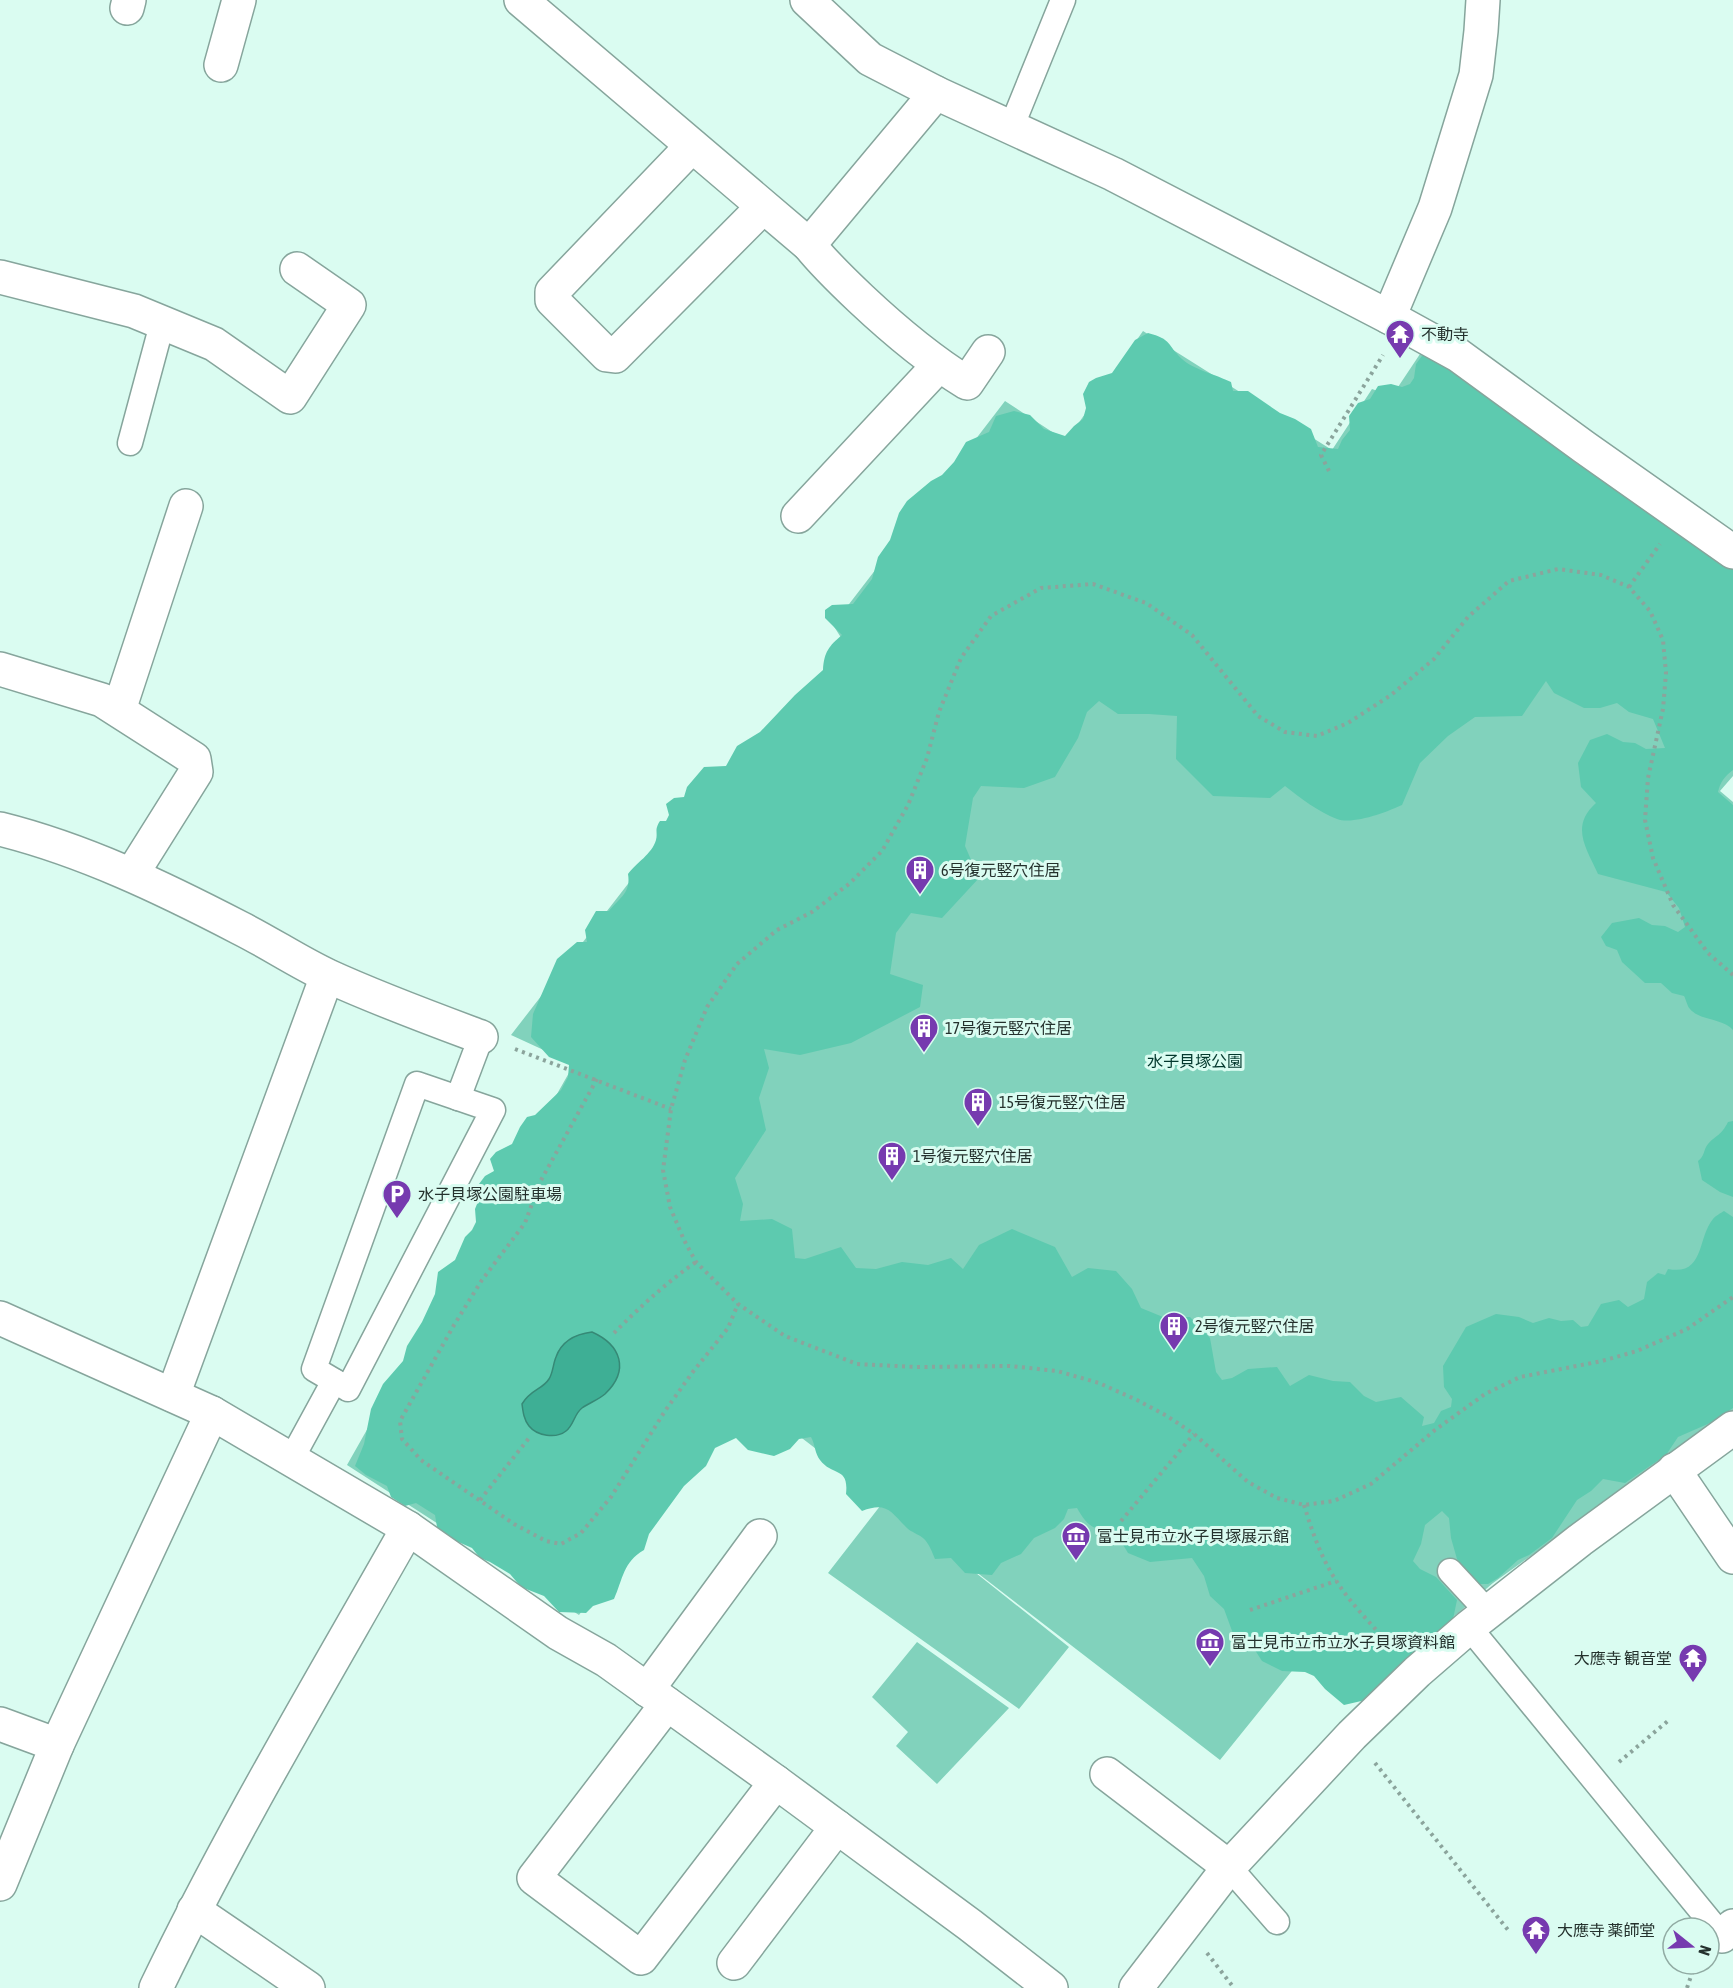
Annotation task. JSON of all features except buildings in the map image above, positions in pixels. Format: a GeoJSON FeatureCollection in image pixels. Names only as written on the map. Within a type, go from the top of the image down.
{"type":"FeatureCollection","features":[{"type":"Feature","properties":{"kind":"street"},"geometry":{"type":"LineString","coordinates":[[221,65],[239,0]]}},
{"type":"Feature","properties":{"kind":"street"},"geometry":{"type":"LineString","coordinates":[[521,0],[809,246],[882,318],[939,365],[967,383],[988,352]]}},
{"type":"Feature","properties":{"kind":"street"},"geometry":{"type":"LineString","coordinates":[[807,0],[870,59],[936,93],[1113,174],[1396,320],[1458,355],[1733,552]]}},
{"type":"Feature","properties":{"kind":"street"},"geometry":{"type":"LineString","coordinates":[[1396,320],[1435,208],[1476,75],[1483,0]]}},
{"type":"Feature","properties":{"kind":"street"},"geometry":{"type":"LineString","coordinates":[[809,246],[936,93]]}},
{"type":"Feature","properties":{"kind":"street"},"geometry":{"type":"LineString","coordinates":[[692,146],[552,292],[552,300],[607,356],[615,356],[763,207]]}},
{"type":"Feature","properties":{"kind":"street"},"geometry":{"type":"LineString","coordinates":[[0,277],[134,311],[214,344],[290,397],[349,306],[297,269]]}},
{"type":"Feature","properties":{"kind":"street"},"geometry":{"type":"LineString","coordinates":[[798,516],[939,365]]}},
{"type":"Feature","properties":{"kind":"street"},"geometry":{"type":"LineString","coordinates":[[119,710],[186,506]]}},
{"type":"Feature","properties":{"kind":"street"},"geometry":{"type":"LineString","coordinates":[[0,669],[102,700],[194,759],[196,772],[132,874]]}},
{"type":"Feature","properties":{"kind":"street"},"geometry":{"type":"LineString","coordinates":[[0,829],[132,874],[241,928],[327,976],[418,1014],[481,1036]]}},
{"type":"Feature","properties":{"kind":"street"},"geometry":{"type":"LineString","coordinates":[[173,1395],[327,976]]}},
{"type":"Feature","properties":{"kind":"street"},"geometry":{"type":"LineString","coordinates":[[0,1318],[212,1413],[408,1528],[558,1633],[606,1660],[776,1782],[970,1925],[1051,1988]]}},
{"type":"Feature","properties":{"kind":"street"},"geometry":{"type":"LineString","coordinates":[[0,1884],[57,1745],[212,1413]]}},
{"type":"Feature","properties":{"kind":"street"},"geometry":{"type":"LineString","coordinates":[[1136,1988],[1229,1868],[1352,1735],[1417,1672],[1580,1539],[1733,1428]]}},
{"type":"Feature","properties":{"kind":"street"},"geometry":{"type":"LineString","coordinates":[[1674,1470],[1733,1557]]}},
{"type":"Feature","properties":{"kind":"street"},"geometry":{"type":"LineString","coordinates":[[156,1988],[194,1910],[255,1797],[408,1528]]}},
{"type":"Feature","properties":{"kind":"street"},"geometry":{"type":"LineString","coordinates":[[760,1536],[657,1697],[534,1878],[641,1958],[776,1782]]}},
{"type":"Feature","properties":{"kind":"street"},"geometry":{"type":"LineString","coordinates":[[0,1724],[57,1745]]}},
{"type":"Feature","properties":{"kind":"street"},"geometry":{"type":"LineString","coordinates":[[1107,1774],[1229,1868]]}},
{"type":"Feature","properties":{"kind":"street"},"geometry":{"type":"LineString","coordinates":[[734,1962],[837,1827]]}},
{"type":"Feature","properties":{"kind":"street"},"geometry":{"type":"LineString","coordinates":[[194,1910],[308,1988]]}},
{"type":"Feature","properties":{"kind":"lane"},"geometry":{"type":"LineString","coordinates":[[1011,128],[1063,0]]}},
{"type":"Feature","properties":{"kind":"lane"},"geometry":{"type":"LineString","coordinates":[[130,442],[162,324]]}},
{"type":"Feature","properties":{"kind":"lane"},"geometry":{"type":"LineString","coordinates":[[458,1098],[481,1036]]}},
{"type":"Feature","properties":{"kind":"lane"},"geometry":{"type":"LineString","coordinates":[[417,1084],[458,1098],[493,1110],[348,1389],[314,1369],[417,1084]]}},
{"type":"Feature","properties":{"kind":"lane"},"geometry":{"type":"LineString","coordinates":[[291,1458],[334,1381]]}},
{"type":"Feature","properties":{"kind":"lane"},"geometry":{"type":"LineString","coordinates":[[1450,1570],[1478,1620],[1596,1781],[1727,1931]]}},
{"type":"Feature","properties":{"kind":"lane"},"geometry":{"type":"LineString","coordinates":[[1229,1868],[1276,1922]]}},
{"type":"Feature","properties":{"kind":"path"},"geometry":{"type":"LineString","coordinates":[[1329,471],[1321,455],[1396,320]]}},
{"type":"Feature","properties":{"kind":"path"},"geometry":{"type":"LineString","coordinates":[[1629,587],[1680,515]]}},
{"type":"Feature","properties":{"kind":"path"},"geometry":{"type":"LineString","coordinates":[[1733,975],[1708,953],[1673,905],[1653,858],[1645,819],[1648,778],[1663,709],[1666,673],[1663,640],[1650,611],[1629,587],[1601,575],[1558,569],[1509,581],[1468,617],[1434,659],[1391,695],[1348,723],[1317,736],[1286,732],[1258,716],[1192,634],[1146,603],[1093,584],[1041,588],[991,615],[961,658],[939,712],[927,759],[908,805],[882,851],[840,891],[812,912],[777,930],[736,964],[707,1007],[685,1060],[671,1109],[663,1170],[670,1207],[696,1262],[738,1304],[785,1336],[857,1364],[917,1367],[1010,1366],[1056,1371],[1099,1383],[1167,1416],[1194,1434],[1248,1482],[1277,1498],[1304,1504],[1334,1501],[1371,1484],[1443,1424],[1485,1394],[1520,1377],[1602,1361],[1637,1351],[1687,1329],[1733,1297]]}},
{"type":"Feature","properties":{"kind":"path"},"geometry":{"type":"LineString","coordinates":[[481,1036],[671,1109]]}},
{"type":"Feature","properties":{"kind":"path"},"geometry":{"type":"LineString","coordinates":[[597,1079],[540,1182],[525,1223],[471,1298],[419,1385],[400,1421],[402,1439],[421,1460],[514,1524],[546,1541],[561,1544],[581,1533],[611,1497],[665,1411],[728,1328],[738,1304]]}},
{"type":"Feature","properties":{"kind":"path"},"geometry":{"type":"LineString","coordinates":[[614,1333],[645,1302],[696,1262]]}},
{"type":"Feature","properties":{"kind":"path"},"geometry":{"type":"LineString","coordinates":[[1121,1521],[1194,1434]]}},
{"type":"Feature","properties":{"kind":"path"},"geometry":{"type":"LineString","coordinates":[[480,1500],[529,1438]]}},
{"type":"Feature","properties":{"kind":"path"},"geometry":{"type":"LineString","coordinates":[[1304,1504],[1314,1538],[1336,1581],[1362,1615],[1417,1672]]}},
{"type":"Feature","properties":{"kind":"path"},"geometry":{"type":"LineString","coordinates":[[1250,1610],[1336,1581]]}},
{"type":"Feature","properties":{"kind":"path"},"geometry":{"type":"LineString","coordinates":[[1596,1781],[1670,1720]]}},
{"type":"Feature","properties":{"kind":"path"},"geometry":{"type":"LineString","coordinates":[[1352,1735],[1508,1930]]}},
{"type":"Feature","properties":{"kind":"path"},"geometry":{"type":"LineString","coordinates":[[1203,1948],[1234,1988]]}},
{"type":"Feature","properties":{"kind":"green space","name":"水子貝塚公園"},"geometry":{"type":"Polygon","coordinates":[[[1143,331],[1332,450],[1372,389],[1392,396],[1422,351],[1733,565],[1733,776],[1720,791],[1733,802],[1733,1410],[1493,1583],[1396,1666],[1308,1651],[1220,1760],[927,1534],[1069,1647],[1019,1709],[828,1573],[884,1501],[747,1396],[579,1615],[347,1465],[574,1064],[511,1035],[672,827],[847,647],[833,625],[1005,401],[1066,441],[1143,331]]]}},
{"type":"Feature","properties":{"kind":"green space"},"geometry":{"type":"Polygon","coordinates":[[[917,1642],[1009,1708],[937,1784],[896,1746],[908,1732],[872,1697],[917,1642]]]}},
{"type":"Feature","properties":{"kind":"shaded area","name":"水子貝塚公園"},"geometry":{"type":"Polygon","coordinates":[[[1148,333],[1165,340],[1182,359],[1192,366],[1231,382],[1233,391],[1248,391],[1280,413],[1311,429],[1318,447],[1338,449],[1350,430],[1349,416],[1358,403],[1370,399],[1378,386],[1391,384],[1402,387],[1410,384],[1414,378],[1416,364],[1427,349],[1553,443],[1577,464],[1595,473],[1733,561],[1733,770],[1723,780],[1718,792],[1733,805],[1733,1030],[1723,1023],[1694,1013],[1684,996],[1672,993],[1661,983],[1645,983],[1622,962],[1617,950],[1606,946],[1601,937],[1612,923],[1639,918],[1652,925],[1665,926],[1678,932],[1685,927],[1679,908],[1666,892],[1598,874],[1583,837],[1584,820],[1596,803],[1581,787],[1578,763],[1590,740],[1607,734],[1646,749],[1665,748],[1653,719],[1629,712],[1617,703],[1600,708],[1584,708],[1554,693],[1546,681],[1522,716],[1475,717],[1448,736],[1420,763],[1402,805],[1370,817],[1344,820],[1317,809],[1285,786],[1270,798],[1213,796],[1176,759],[1177,716],[1118,714],[1099,701],[1087,712],[1078,738],[1055,777],[1024,788],[981,786],[973,798],[965,846],[979,878],[942,918],[911,913],[896,933],[890,974],[923,985],[920,1007],[851,1043],[800,1055],[764,1049],[769,1068],[759,1098],[766,1130],[735,1178],[743,1204],[740,1221],[772,1219],[792,1229],[795,1258],[805,1259],[841,1247],[856,1268],[876,1269],[902,1262],[928,1265],[951,1258],[963,1269],[979,1245],[1012,1229],[1055,1247],[1072,1277],[1088,1268],[1116,1271],[1132,1289],[1141,1308],[1163,1317],[1190,1317],[1210,1338],[1216,1372],[1222,1380],[1232,1378],[1248,1369],[1277,1367],[1290,1386],[1309,1375],[1333,1381],[1350,1382],[1364,1396],[1376,1402],[1401,1397],[1424,1417],[1422,1426],[1434,1423],[1441,1411],[1451,1407],[1452,1399],[1444,1387],[1443,1366],[1466,1327],[1496,1314],[1519,1317],[1533,1323],[1549,1318],[1561,1321],[1573,1320],[1581,1327],[1588,1326],[1601,1304],[1619,1300],[1628,1307],[1644,1299],[1647,1282],[1658,1273],[1665,1275],[1668,1269],[1680,1270],[1688,1267],[1698,1254],[1713,1219],[1724,1211],[1733,1217],[1733,1408],[1710,1423],[1678,1437],[1666,1455],[1625,1483],[1603,1479],[1577,1500],[1552,1538],[1518,1560],[1488,1584],[1474,1584],[1457,1559],[1451,1538],[1449,1518],[1442,1511],[1425,1525],[1421,1544],[1413,1561],[1420,1569],[1436,1577],[1457,1600],[1452,1624],[1370,1699],[1344,1705],[1314,1676],[1305,1672],[1282,1671],[1262,1661],[1253,1647],[1235,1639],[1224,1609],[1210,1596],[1204,1576],[1192,1558],[1150,1562],[1128,1553],[1116,1533],[1092,1526],[1077,1508],[1068,1509],[1064,1519],[1055,1528],[1034,1538],[1021,1554],[1001,1563],[992,1575],[965,1573],[951,1558],[935,1559],[925,1540],[888,1510],[877,1507],[862,1511],[846,1494],[843,1475],[820,1460],[811,1437],[799,1439],[790,1449],[774,1456],[748,1450],[736,1438],[715,1448],[706,1466],[684,1486],[649,1534],[644,1550],[624,1571],[614,1599],[593,1606],[586,1613],[559,1612],[544,1596],[521,1587],[510,1574],[480,1558],[472,1548],[438,1533],[435,1515],[416,1503],[405,1506],[391,1497],[387,1486],[366,1475],[355,1466],[364,1444],[371,1409],[383,1384],[403,1361],[407,1346],[422,1322],[435,1294],[438,1272],[455,1260],[465,1237],[476,1222],[475,1209],[481,1194],[479,1184],[485,1176],[494,1171],[490,1159],[496,1152],[512,1144],[527,1117],[535,1115],[561,1090],[568,1077],[569,1065],[549,1057],[531,1037],[533,1014],[557,959],[577,942],[587,942],[585,930],[596,911],[609,911],[624,894],[628,886],[628,874],[651,850],[656,840],[658,824],[660,821],[666,821],[669,815],[666,804],[674,798],[684,797],[687,787],[704,767],[726,766],[737,746],[760,732],[795,695],[823,670],[828,650],[842,635],[825,618],[825,610],[832,605],[853,604],[872,579],[878,557],[890,540],[899,513],[907,501],[942,475],[954,462],[966,442],[989,432],[996,416],[1014,411],[1030,415],[1044,429],[1065,436],[1083,419],[1086,408],[1083,394],[1089,382],[1112,373],[1135,340],[1148,333]]]}},
{"type":"Feature","properties":{"kind":"shaded area"},"geometry":{"type":"Polygon","coordinates":[[[1733,1121],[1733,1197],[1720,1192],[1702,1180],[1698,1161],[1708,1144],[1721,1133],[1728,1122],[1733,1121]]]}},
{"type":"Feature","properties":{"kind":"shaded area"},"geometry":{"type":"Polygon","coordinates":[[[592,1332],[602,1337],[615,1351],[620,1367],[618,1376],[605,1394],[579,1410],[566,1431],[552,1436],[537,1432],[526,1421],[522,1404],[529,1395],[549,1379],[562,1346],[575,1336],[592,1332]]]}},
{"type":"Feature","properties":{"kind":"place","name":"不動寺"},"geometry":{"type":"Point","coordinates":[1400,360]}},
{"type":"Feature","properties":{"kind":"place","name":"6号復元竪穴住居"},"geometry":{"type":"Point","coordinates":[920,896]}},
{"type":"Feature","properties":{"kind":"place","name":"17号復元竪穴住居"},"geometry":{"type":"Point","coordinates":[924,1054]}},
{"type":"Feature","properties":{"kind":"place","name":"15号復元竪穴住居"},"geometry":{"type":"Point","coordinates":[978,1128]}},
{"type":"Feature","properties":{"kind":"place","name":"1号復元竪穴住居"},"geometry":{"type":"Point","coordinates":[892,1182]}},
{"type":"Feature","properties":{"kind":"place","name":"水子貝塚公園駐車場"},"geometry":{"type":"Point","coordinates":[397,1220]}},
{"type":"Feature","properties":{"kind":"place","name":"2号復元竪穴住居"},"geometry":{"type":"Point","coordinates":[1174,1352]}},
{"type":"Feature","properties":{"kind":"place","name":"富士見市立水子貝塚展示館"},"geometry":{"type":"Point","coordinates":[1076,1562]}},
{"type":"Feature","properties":{"kind":"place","name":"富士見市立市立水子貝塚資料館"},"geometry":{"type":"Point","coordinates":[1210,1668]}},
{"type":"Feature","properties":{"kind":"place","name":"大應寺 観音堂"},"geometry":{"type":"Point","coordinates":[1693,1684]}},
{"type":"Feature","properties":{"kind":"place","name":"大應寺 薬師堂"},"geometry":{"type":"Point","coordinates":[1536,1956]}}]}
